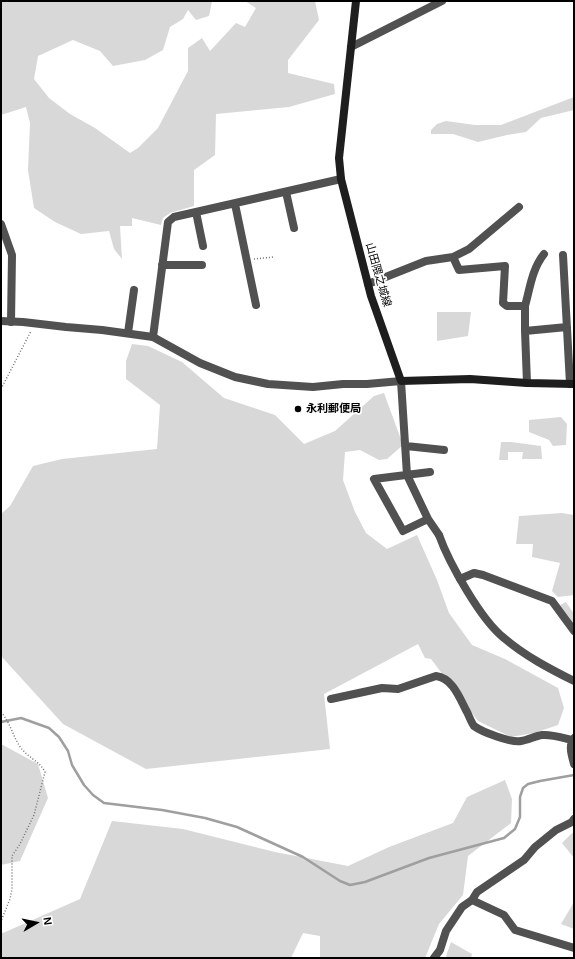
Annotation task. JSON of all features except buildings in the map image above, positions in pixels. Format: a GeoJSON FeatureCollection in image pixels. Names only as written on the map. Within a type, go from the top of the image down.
{"type":"FeatureCollection","features":[{"type":"Feature","properties":{"kind":"main road","name":"山田隈之城線"},"geometry":{"type":"LineString","coordinates":[[356,1],[339,158],[341,180],[368,284],[401,381]]}},
{"type":"Feature","properties":{"kind":"main road"},"geometry":{"type":"LineString","coordinates":[[401,381],[470,379],[527,383],[572,384]]}},
{"type":"Feature","properties":{"kind":"street"},"geometry":{"type":"LineString","coordinates":[[351,47],[442,1]]}},
{"type":"Feature","properties":{"kind":"street"},"geometry":{"type":"LineString","coordinates":[[153,337],[168,222],[174,217],[341,180]]}},
{"type":"Feature","properties":{"kind":"street"},"geometry":{"type":"LineString","coordinates":[[286,192],[294,228]]}},
{"type":"Feature","properties":{"kind":"street"},"geometry":{"type":"LineString","coordinates":[[235,204],[256,305]]}},
{"type":"Feature","properties":{"kind":"street"},"geometry":{"type":"LineString","coordinates":[[368,284],[426,261],[453,257],[469,249],[519,207]]}},
{"type":"Feature","properties":{"kind":"street"},"geometry":{"type":"LineString","coordinates":[[196,212],[203,246]]}},
{"type":"Feature","properties":{"kind":"street"},"geometry":{"type":"LineString","coordinates":[[1,224],[12,255],[11,322]]}},
{"type":"Feature","properties":{"kind":"street"},"geometry":{"type":"LineString","coordinates":[[527,383],[525,306],[538,260],[544,254]]}},
{"type":"Feature","properties":{"kind":"street"},"geometry":{"type":"LineString","coordinates":[[563,255],[572,384]]}},
{"type":"Feature","properties":{"kind":"street"},"geometry":{"type":"LineString","coordinates":[[453,257],[459,270],[505,266],[503,304],[507,306],[525,306]]}},
{"type":"Feature","properties":{"kind":"street"},"geometry":{"type":"LineString","coordinates":[[162,265],[202,265]]}},
{"type":"Feature","properties":{"kind":"street"},"geometry":{"type":"LineString","coordinates":[[128,333],[134,290]]}},
{"type":"Feature","properties":{"kind":"street"},"geometry":{"type":"LineString","coordinates":[[1,321],[128,333],[153,337],[200,363],[235,377],[268,384],[313,387],[401,381],[407,475],[428,519],[439,535],[444,549],[460,578],[486,619],[502,637],[523,653],[574,681]]}},
{"type":"Feature","properties":{"kind":"street"},"geometry":{"type":"LineString","coordinates":[[525,331],[567,327]]}},
{"type":"Feature","properties":{"kind":"street"},"geometry":{"type":"LineString","coordinates":[[406,446],[444,450]]}},
{"type":"Feature","properties":{"kind":"street"},"geometry":{"type":"LineString","coordinates":[[428,519],[403,531],[374,479],[430,472]]}},
{"type":"Feature","properties":{"kind":"street"},"geometry":{"type":"LineString","coordinates":[[460,578],[474,573],[483,575],[552,601],[574,631]]}},
{"type":"Feature","properties":{"kind":"street"},"geometry":{"type":"LineString","coordinates":[[331,699],[382,688],[398,689],[436,676],[443,677],[449,682],[460,697],[475,726],[500,738],[512,741],[521,741],[542,735],[573,739],[571,747],[574,764]]}},
{"type":"Feature","properties":{"kind":"street"},"geometry":{"type":"LineString","coordinates":[[434,958],[440,950],[446,931],[462,907],[472,900],[477,892],[524,860],[535,847],[556,830],[573,821]]}},
{"type":"Feature","properties":{"kind":"street"},"geometry":{"type":"LineString","coordinates":[[472,900],[504,915],[515,930],[574,948]]}},
{"type":"Feature","properties":{"kind":"path"},"geometry":{"type":"LineString","coordinates":[[246,258],[256,259],[274,257]]}},
{"type":"Feature","properties":{"kind":"path"},"geometry":{"type":"LineString","coordinates":[[1,388],[35,324]]}},
{"type":"Feature","properties":{"kind":"path"},"geometry":{"type":"LineString","coordinates":[[1,712],[10,723],[19,745],[28,756],[43,766],[45,772],[34,815],[20,844],[12,856],[12,889],[10,899],[1,920]]}},
{"type":"Feature","properties":{"kind":"shaded area"},"geometry":{"type":"Polygon","coordinates":[[[1,1],[212,1],[209,16],[196,20],[188,10],[183,19],[170,27],[163,50],[145,60],[113,66],[100,51],[73,40],[38,56],[34,79],[49,98],[70,114],[95,128],[130,153],[138,148],[158,128],[188,71],[188,48],[202,38],[210,51],[236,23],[245,27],[256,8],[245,1],[315,1],[319,20],[288,60],[288,73],[334,84],[335,94],[289,107],[216,114],[215,155],[194,170],[194,206],[170,213],[163,218],[161,225],[132,218],[132,226],[120,226],[122,259],[114,249],[109,231],[81,234],[55,222],[34,208],[28,170],[30,123],[26,107],[1,115],[1,1]]]}},
{"type":"Feature","properties":{"kind":"shaded area"},"geometry":{"type":"Polygon","coordinates":[[[574,97],[574,110],[541,118],[526,132],[478,142],[453,134],[431,134],[431,130],[437,124],[446,121],[475,125],[501,125],[574,97]]]}},
{"type":"Feature","properties":{"kind":"shaded area"},"geometry":{"type":"Polygon","coordinates":[[[437,312],[471,312],[468,336],[437,341],[437,312]]]}},
{"type":"Feature","properties":{"kind":"shaded area"},"geometry":{"type":"Polygon","coordinates":[[[132,344],[148,346],[182,362],[224,398],[275,415],[304,444],[335,431],[374,396],[384,393],[403,445],[387,459],[379,460],[360,450],[345,452],[343,480],[355,512],[366,533],[387,549],[417,535],[437,580],[449,613],[472,645],[505,659],[558,688],[564,708],[558,725],[534,733],[511,737],[478,721],[431,659],[425,658],[418,644],[324,694],[330,749],[146,769],[63,724],[1,656],[1,514],[10,506],[33,466],[62,459],[157,449],[160,405],[126,379],[126,361],[132,344]]]}},
{"type":"Feature","properties":{"kind":"shaded area"},"geometry":{"type":"Polygon","coordinates":[[[561,417],[567,424],[566,445],[553,446],[549,440],[529,432],[529,420],[561,417]]]}},
{"type":"Feature","properties":{"kind":"shaded area"},"geometry":{"type":"Polygon","coordinates":[[[501,442],[541,446],[542,459],[522,459],[523,452],[508,452],[508,460],[499,460],[501,442]]]}},
{"type":"Feature","properties":{"kind":"shaded area"},"geometry":{"type":"Polygon","coordinates":[[[562,513],[574,515],[574,595],[558,597],[552,591],[560,563],[532,557],[533,544],[516,544],[519,516],[562,513]]]}},
{"type":"Feature","properties":{"kind":"shaded area"},"geometry":{"type":"Polygon","coordinates":[[[566,602],[574,614],[574,624],[560,605],[566,602]]]}},
{"type":"Feature","properties":{"kind":"shaded area"},"geometry":{"type":"Polygon","coordinates":[[[1,744],[38,764],[48,798],[20,861],[1,865],[1,744]]]}},
{"type":"Feature","properties":{"kind":"shaded area"},"geometry":{"type":"Polygon","coordinates":[[[505,780],[512,799],[511,823],[468,856],[463,895],[439,924],[425,958],[320,958],[320,936],[303,933],[291,958],[1,958],[1,932],[3,933],[80,899],[112,821],[183,829],[275,852],[348,866],[389,847],[453,823],[467,797],[505,780]]]}},
{"type":"Feature","properties":{"kind":"shaded area"},"geometry":{"type":"Polygon","coordinates":[[[572,833],[574,834],[574,858],[562,843],[572,833]]]}},
{"type":"Feature","properties":{"kind":"shaded area"},"geometry":{"type":"Polygon","coordinates":[[[574,902],[574,929],[561,924],[574,902]]]}},
{"type":"Feature","properties":{"kind":"shaded area"},"geometry":{"type":"Polygon","coordinates":[[[451,942],[472,954],[471,958],[448,958],[446,956],[451,942]]]}},
{"type":"Feature","properties":{"kind":"waterway"},"geometry":{"type":"LineString","coordinates":[[1,722],[21,718],[49,728],[59,737],[68,751],[72,765],[84,785],[93,795],[104,803],[162,810],[205,818],[237,827],[303,857],[340,881],[350,885],[365,882],[429,858],[504,838],[515,829],[520,817],[520,797],[523,788],[528,784],[574,775]]}},
{"type":"Feature","properties":{"kind":"place","name":"永利郵便局"},"geometry":{"type":"Point","coordinates":[298,409]}}]}
